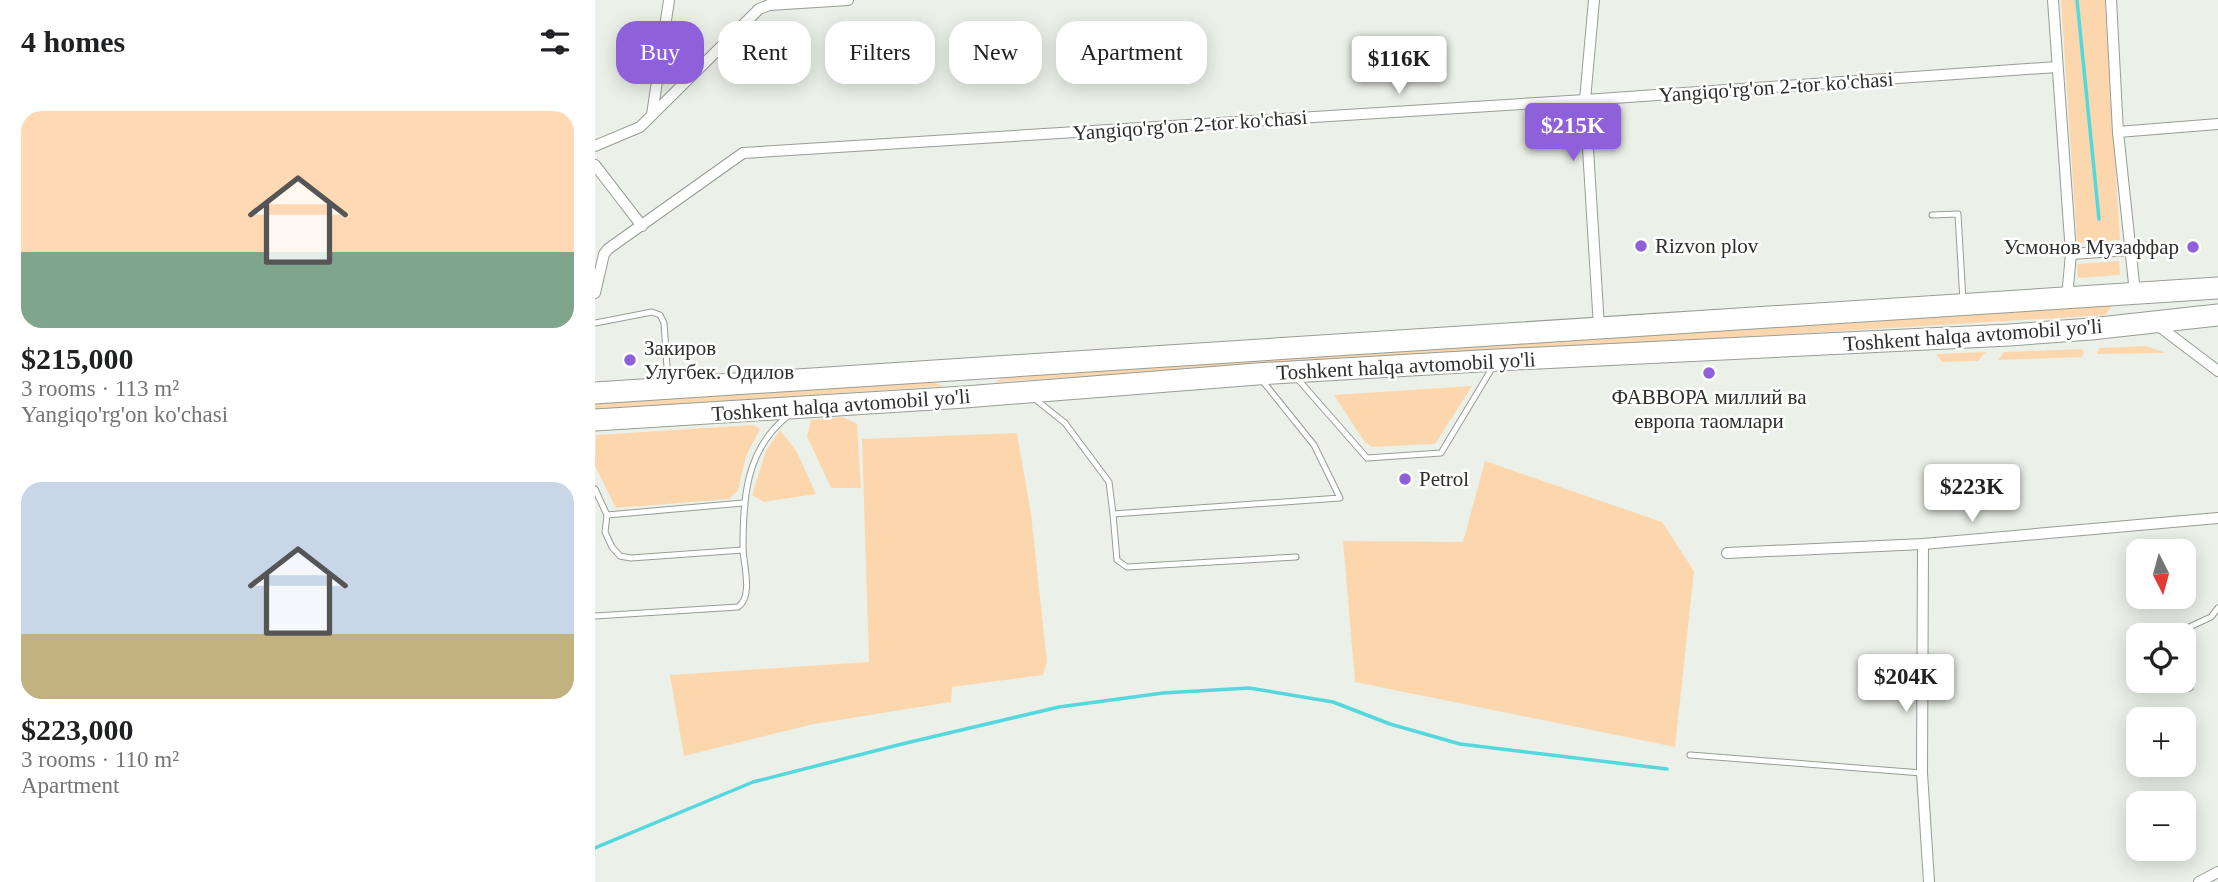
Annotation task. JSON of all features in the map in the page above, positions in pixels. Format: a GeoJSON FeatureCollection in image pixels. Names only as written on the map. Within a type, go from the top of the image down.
{"type":"FeatureCollection","features":[{"type":"Feature","properties":{"kind":"highway","name":"Toshkent halqa avtomobil yo'li"},"geometry":{"type":"LineString","coordinates":[[595,393],[2218,288]]}},
{"type":"Feature","properties":{"kind":"highway"},"geometry":{"type":"LineString","coordinates":[[2135,293],[2151,321]]}},
{"type":"Feature","properties":{"kind":"highway","name":"Toshkent halqa avtomobil yo'li"},"geometry":{"type":"LineString","coordinates":[[595,420],[965,397],[1257,374],[2009,335],[2218,315]]}},
{"type":"Feature","properties":{"kind":"highway"},"geometry":{"type":"LineString","coordinates":[[963,369],[965,397]]}},
{"type":"Feature","properties":{"kind":"street"},"geometry":{"type":"LineString","coordinates":[[652,115],[669,0]]}},
{"type":"Feature","properties":{"kind":"street"},"geometry":{"type":"LineString","coordinates":[[595,146],[633,131],[759,9],[769,5],[848,0]]}},
{"type":"Feature","properties":{"kind":"street"},"geometry":{"type":"LineString","coordinates":[[1594,0],[1585,100],[1599,327]]}},
{"type":"Feature","properties":{"kind":"street"},"geometry":{"type":"LineString","coordinates":[[2053,0],[2071,254],[2067,297]]}},
{"type":"Feature","properties":{"kind":"street"},"geometry":{"type":"LineString","coordinates":[[2111,0],[2118,132],[2135,293]]}},
{"type":"Feature","properties":{"kind":"street","name":"Yangiqo'rg'on 2-tor ko'chasi"},"geometry":{"type":"LineString","coordinates":[[595,293],[604,254],[743,153],[1585,100],[2057,67]]}},
{"type":"Feature","properties":{"kind":"street"},"geometry":{"type":"LineString","coordinates":[[2118,132],[2218,124]]}},
{"type":"Feature","properties":{"kind":"street"},"geometry":{"type":"LineString","coordinates":[[595,165],[642,226]]}},
{"type":"Feature","properties":{"kind":"street"},"geometry":{"type":"LineString","coordinates":[[2071,254],[2130,250]]}},
{"type":"Feature","properties":{"kind":"street"},"geometry":{"type":"LineString","coordinates":[[2151,321],[2218,371]]}},
{"type":"Feature","properties":{"kind":"street"},"geometry":{"type":"LineString","coordinates":[[1727,552],[1923,544],[2218,518]]}},
{"type":"Feature","properties":{"kind":"street"},"geometry":{"type":"LineString","coordinates":[[1923,544],[1922,773],[1929,882]]}},
{"type":"Feature","properties":{"kind":"street"},"geometry":{"type":"LineString","coordinates":[[2199,882],[2218,872]]}},
{"type":"Feature","properties":{"kind":"lane"},"geometry":{"type":"LineString","coordinates":[[1932,215],[1958,214],[1963,304]]}},
{"type":"Feature","properties":{"kind":"lane"},"geometry":{"type":"LineString","coordinates":[[595,323],[652,312],[660,315],[664,323],[669,388]]}},
{"type":"Feature","properties":{"kind":"lane"},"geometry":{"type":"LineString","coordinates":[[1292,372],[1367,458],[1441,453],[1497,360]]}},
{"type":"Feature","properties":{"kind":"lane"},"geometry":{"type":"LineString","coordinates":[[1113,514],[1340,498],[1314,446],[1257,374]]}},
{"type":"Feature","properties":{"kind":"lane"},"geometry":{"type":"LineString","coordinates":[[1027,392],[1065,423],[1109,482],[1117,560],[1121,565],[1127,567],[1296,557]]}},
{"type":"Feature","properties":{"kind":"lane"},"geometry":{"type":"LineString","coordinates":[[595,616],[739,607],[744,603],[743,503],[755,457],[771,430],[788,416],[810,407]]}},
{"type":"Feature","properties":{"kind":"lane"},"geometry":{"type":"LineString","coordinates":[[595,489],[607,515],[605,532],[620,556],[631,558],[743,550]]}},
{"type":"Feature","properties":{"kind":"lane"},"geometry":{"type":"LineString","coordinates":[[607,515],[743,503]]}},
{"type":"Feature","properties":{"kind":"lane"},"geometry":{"type":"LineString","coordinates":[[595,536],[605,532]]}},
{"type":"Feature","properties":{"kind":"lane"},"geometry":{"type":"LineString","coordinates":[[2196,624],[2211,617],[2218,608]]}},
{"type":"Feature","properties":{"kind":"lane"},"geometry":{"type":"LineString","coordinates":[[1690,755],[1922,773]]}},
{"type":"Feature","properties":{"kind":"shaded area"},"geometry":{"type":"Polygon","coordinates":[[[2061,0],[2105,0],[2120,240],[2077,243],[2061,0]]]}},
{"type":"Feature","properties":{"kind":"shaded area"},"geometry":{"type":"Polygon","coordinates":[[[2119,261],[2120,275],[2078,278],[2077,264],[2119,261]]]}},
{"type":"Feature","properties":{"kind":"shaded area"},"geometry":{"type":"Polygon","coordinates":[[[2113,305],[2105,315],[995,382],[1012,372],[2113,305]]]}},
{"type":"Feature","properties":{"kind":"shaded area"},"geometry":{"type":"Polygon","coordinates":[[[2146,346],[2166,353],[2097,354],[2099,348],[2146,346]]]}},
{"type":"Feature","properties":{"kind":"shaded area"},"geometry":{"type":"Polygon","coordinates":[[[2082,349],[2082,357],[1998,360],[2004,352],[2082,349]]]}},
{"type":"Feature","properties":{"kind":"shaded area"},"geometry":{"type":"Polygon","coordinates":[[[1986,352],[1978,361],[1942,362],[1936,354],[1986,352]]]}},
{"type":"Feature","properties":{"kind":"shaded area"},"geometry":{"type":"Polygon","coordinates":[[[916,377],[944,386],[595,410],[595,401],[916,377]]]}},
{"type":"Feature","properties":{"kind":"shaded area"},"geometry":{"type":"Polygon","coordinates":[[[1472,386],[1435,444],[1372,447],[1364,441],[1334,395],[1472,386]]]}},
{"type":"Feature","properties":{"kind":"shaded area"},"geometry":{"type":"Polygon","coordinates":[[[843,417],[857,424],[861,488],[831,488],[807,436],[811,420],[843,417]]]}},
{"type":"Feature","properties":{"kind":"shaded area"},"geometry":{"type":"Polygon","coordinates":[[[753,425],[760,429],[746,456],[738,490],[729,499],[616,508],[595,466],[596,435],[753,425]]]}},
{"type":"Feature","properties":{"kind":"shaded area"},"geometry":{"type":"Polygon","coordinates":[[[780,430],[797,452],[816,494],[764,502],[752,495],[766,451],[780,430]]]}},
{"type":"Feature","properties":{"kind":"shaded area"},"geometry":{"type":"Polygon","coordinates":[[[1017,433],[1031,514],[1047,662],[1043,675],[952,687],[951,702],[814,724],[684,756],[670,675],[869,662],[862,439],[1017,433]]]}},
{"type":"Feature","properties":{"kind":"shaded area"},"geometry":{"type":"Polygon","coordinates":[[[1485,461],[1662,522],[1694,571],[1675,747],[1355,682],[1343,541],[1463,542],[1485,461]]]}},
{"type":"Feature","properties":{"kind":"waterway"},"geometry":{"type":"LineString","coordinates":[[2077,0],[2099,219]]}},
{"type":"Feature","properties":{"kind":"waterway"},"geometry":{"type":"LineString","coordinates":[[595,848],[753,782],[1059,707],[1163,693],[1249,688],[1333,702],[1390,724],[1460,744],[1667,769]]}},
{"type":"Feature","properties":{"kind":"place","name":"Rizvon plov"},"geometry":{"type":"Point","coordinates":[1641,246]}},
{"type":"Feature","properties":{"kind":"place","name":"Усмонов Музаффар"},"geometry":{"type":"Point","coordinates":[2193,247]}},
{"type":"Feature","properties":{"kind":"place","name":"Закиров Улугбек. Одилов"},"geometry":{"type":"Point","coordinates":[630,360]}},
{"type":"Feature","properties":{"kind":"place","name":"ФАВВОРА миллий ва европа таомлари"},"geometry":{"type":"Point","coordinates":[1709,373]}},
{"type":"Feature","properties":{"kind":"place","name":"Petrol"},"geometry":{"type":"Point","coordinates":[1405,479]}}]}
